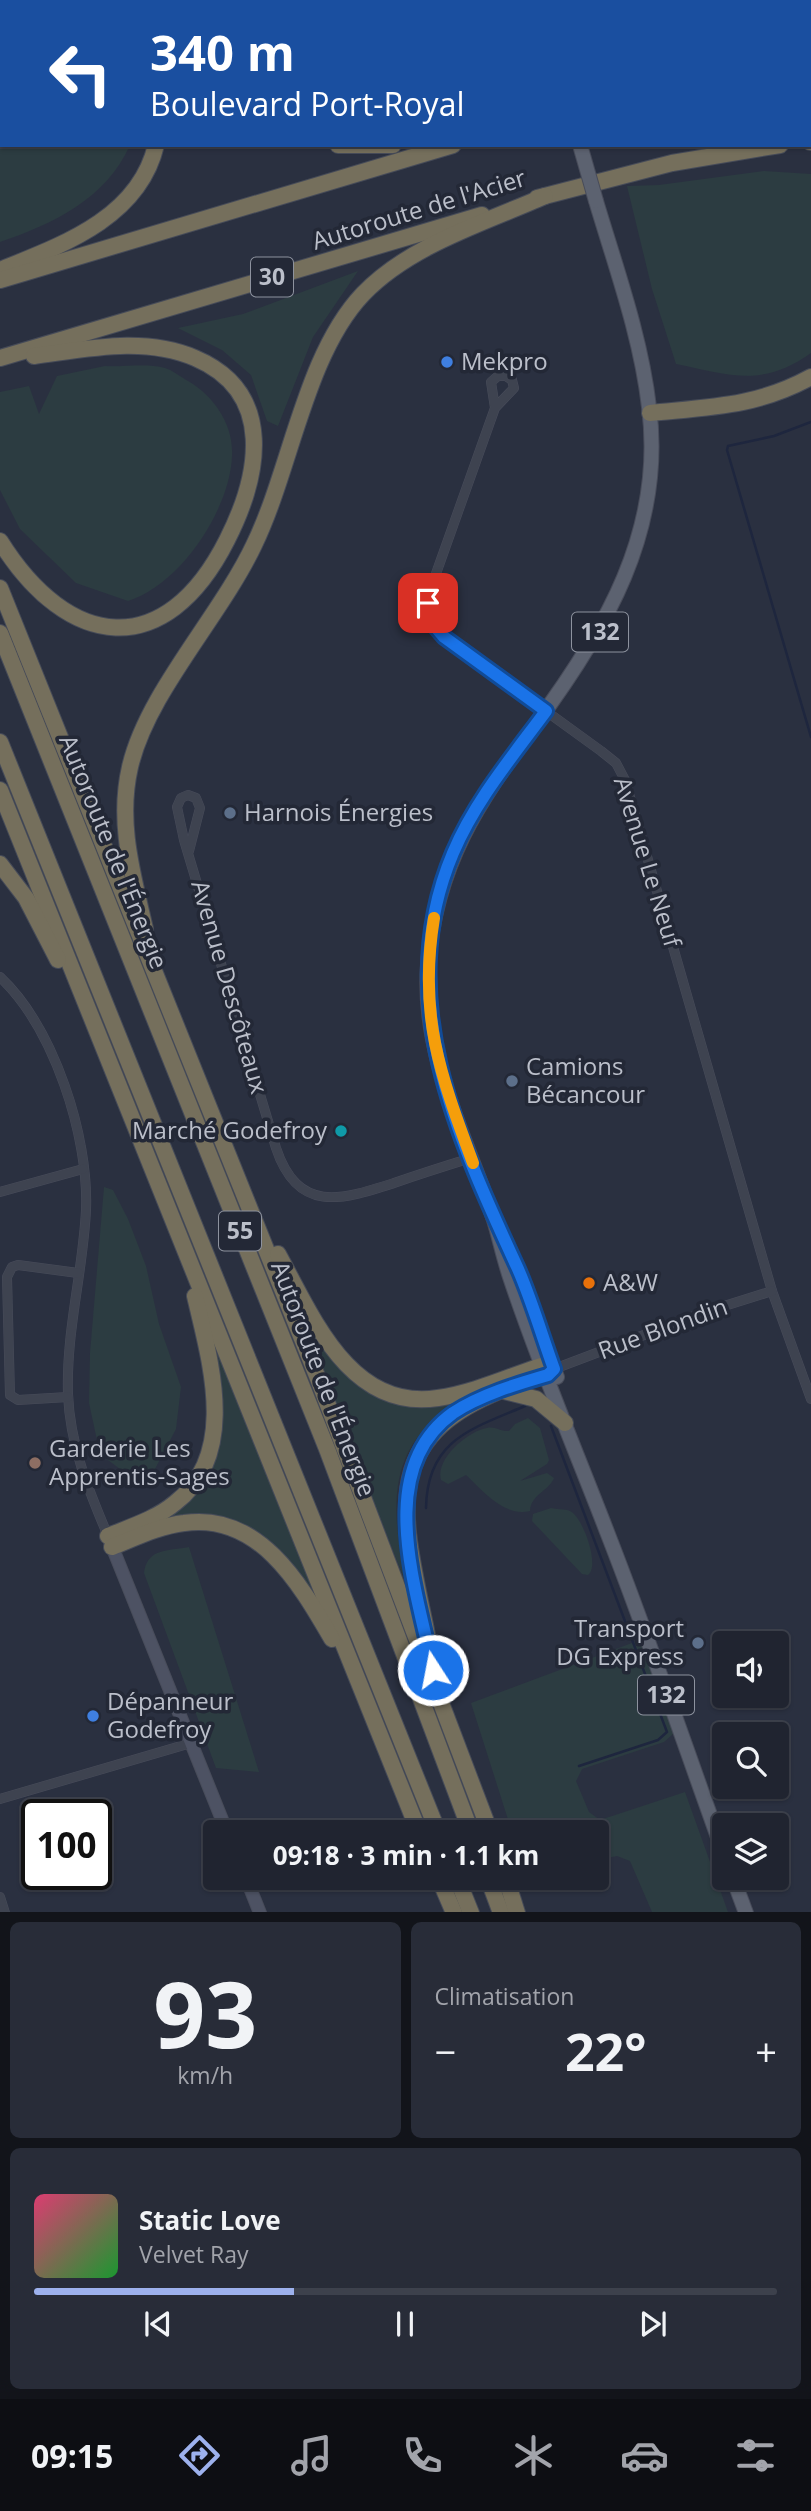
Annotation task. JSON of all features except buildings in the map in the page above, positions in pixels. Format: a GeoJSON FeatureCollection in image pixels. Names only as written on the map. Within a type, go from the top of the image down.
{"type":"FeatureCollection","features":[{"type":"Feature","properties":{"kind":"highway"},"geometry":{"type":"LineString","coordinates":[[0,270],[70,240],[111,214],[138,186],[155,147]]}},
{"type":"Feature","properties":{"kind":"highway"},"geometry":{"type":"LineString","coordinates":[[0,280],[446,147]]}},
{"type":"Feature","properties":{"kind":"highway","name":"Autoroute de l'Acier"},"geometry":{"type":"LineString","coordinates":[[0,359],[544,196],[692,159],[767,147]]}},
{"type":"Feature","properties":{"kind":"highway"},"geometry":{"type":"LineString","coordinates":[[155,972],[126,840],[125,795],[134,750],[150,715],[225,598],[253,546],[332,338],[359,298],[396,267],[435,245],[544,196]]}},
{"type":"Feature","properties":{"kind":"highway"},"geometry":{"type":"LineString","coordinates":[[0,359],[119,346],[149,346],[181,353],[212,367],[231,384],[250,416],[256,447],[253,473],[246,496],[219,556],[188,599],[155,620],[134,626],[111,627],[71,615],[39,592],[0,541]]}},
{"type":"Feature","properties":{"kind":"highway"},"geometry":{"type":"LineString","coordinates":[[650,413],[740,405],[772,396],[811,377]]}},
{"type":"Feature","properties":{"kind":"highway"},"geometry":{"type":"LineString","coordinates":[[0,588],[341,1439],[485,1820]]}},
{"type":"Feature","properties":{"kind":"highway","name":"Autoroute de l'Énergie"},"geometry":{"type":"LineString","coordinates":[[0,633],[327,1449],[466,1820]]}},
{"type":"Feature","properties":{"kind":"highway","name":"55"},"geometry":{"type":"LineString","coordinates":[[0,742],[433,1820]]}},
{"type":"Feature","properties":{"kind":"highway"},"geometry":{"type":"LineString","coordinates":[[0,789],[414,1820]]}},
{"type":"Feature","properties":{"kind":"highway"},"geometry":{"type":"LineString","coordinates":[[0,863],[36,915],[108,1060]]}},
{"type":"Feature","properties":{"kind":"highway"},"geometry":{"type":"LineString","coordinates":[[237,1178],[322,1336],[347,1365],[372,1385],[401,1396],[435,1399],[548,1370]]}},
{"type":"Feature","properties":{"kind":"highway"},"geometry":{"type":"LineString","coordinates":[[110,1541],[162,1513],[180,1500],[198,1478],[209,1452],[215,1420],[213,1381],[183,1246]]}},
{"type":"Feature","properties":{"kind":"highway"},"geometry":{"type":"LineString","coordinates":[[438,1694],[408,1545],[406,1516],[411,1478],[422,1446],[442,1422],[470,1404],[548,1370]]}},
{"type":"Feature","properties":{"kind":"highway"},"geometry":{"type":"LineString","coordinates":[[504,1391],[536,1399],[565,1423]]}},
{"type":"Feature","properties":{"kind":"highway"},"geometry":{"type":"LineString","coordinates":[[110,1541],[194,1522],[215,1523],[247,1535],[270,1552],[297,1581],[363,1691]]}},
{"type":"Feature","properties":{"kind":"highway"},"geometry":{"type":"LineString","coordinates":[[444,1890],[454,1912]]}},
{"type":"Feature","properties":{"kind":"highway"},"geometry":{"type":"LineString","coordinates":[[462,1890],[471,1912]]}},
{"type":"Feature","properties":{"kind":"highway"},"geometry":{"type":"LineString","coordinates":[[492,1890],[501,1912]]}},
{"type":"Feature","properties":{"kind":"highway"},"geometry":{"type":"LineString","coordinates":[[510,1890],[517,1912]]}},
{"type":"Feature","properties":{"kind":"main road","name":"132"},"geometry":{"type":"LineString","coordinates":[[581,147],[638,349],[650,413],[645,502],[626,573],[596,639],[469,820],[447,869],[433,922],[428,973],[430,1023],[440,1070],[495,1223],[519,1271],[565,1423],[609,1535]]}},
{"type":"Feature","properties":{"kind":"main road","name":"132"},"geometry":{"type":"LineString","coordinates":[[548,1370],[712,1821]]}},
{"type":"Feature","properties":{"kind":"main road"},"geometry":{"type":"LineString","coordinates":[[737,1890],[746,1912]]}},
{"type":"Feature","properties":{"kind":"street","name":"Avenue Le Neuf"},"geometry":{"type":"LineString","coordinates":[[495,408],[433,582],[429,613],[432,623],[444,637],[616,764],[625,780],[772,1291],[811,1399]]}},
{"type":"Feature","properties":{"kind":"street","name":"Avenue Descôteaux"},"geometry":{"type":"LineString","coordinates":[[189,851],[200,806],[196,798],[188,795],[179,799],[177,807],[189,851],[276,1148],[283,1167],[294,1182],[314,1195],[342,1198],[471,1158]]}},
{"type":"Feature","properties":{"kind":"street"},"geometry":{"type":"LineString","coordinates":[[0,976],[29,1010],[47,1041],[75,1126],[83,1169],[86,1208],[69,1344],[68,1397],[77,1458],[222,1820]]}},
{"type":"Feature","properties":{"kind":"street"},"geometry":{"type":"LineString","coordinates":[[0,1192],[83,1169]]}},
{"type":"Feature","properties":{"kind":"street"},"geometry":{"type":"LineString","coordinates":[[68,1397],[18,1401],[10,1395],[7,1277],[12,1267],[18,1265],[78,1273]]}},
{"type":"Feature","properties":{"kind":"street","name":"Rue Blondin"},"geometry":{"type":"LineString","coordinates":[[548,1370],[702,1313],[772,1291]]}},
{"type":"Feature","properties":{"kind":"street"},"geometry":{"type":"LineString","coordinates":[[0,1799],[191,1743]]}},
{"type":"Feature","properties":{"kind":"street"},"geometry":{"type":"LineString","coordinates":[[251,1890],[260,1912]]}},
{"type":"Feature","properties":{"kind":"shaded area"},"geometry":{"type":"Polygon","coordinates":[[[0,147],[129,147],[107,180],[76,207],[39,227],[0,242],[0,147]]]}},
{"type":"Feature","properties":{"kind":"shaded area"},"geometry":{"type":"Polygon","coordinates":[[[764,171],[811,174],[811,353],[793,364],[761,375],[730,375],[676,364],[652,289],[627,186],[659,185],[764,171]]]}},
{"type":"Feature","properties":{"kind":"shaded area"},"geometry":{"type":"Polygon","coordinates":[[[358,271],[313,337],[278,426],[267,421],[251,375],[222,350],[178,328],[243,314],[358,271]]]}},
{"type":"Feature","properties":{"kind":"shaded area"},"geometry":{"type":"Polygon","coordinates":[[[105,366],[151,366],[165,368],[176,374],[197,387],[214,403],[226,423],[232,444],[229,477],[222,499],[199,543],[166,579],[128,601],[76,583],[20,529],[0,490],[0,392],[29,386],[39,414],[57,376],[105,366]]]}},
{"type":"Feature","properties":{"kind":"shaded area"},"geometry":{"type":"Polygon","coordinates":[[[104,1187],[113,1190],[128,1219],[146,1266],[159,1324],[181,1387],[176,1429],[155,1469],[124,1472],[100,1454],[89,1403],[90,1353],[104,1187]]]}},
{"type":"Feature","properties":{"kind":"shaded area"},"geometry":{"type":"Polygon","coordinates":[[[305,1319],[356,1380],[457,1401],[456,1405],[432,1422],[415,1440],[404,1461],[398,1483],[396,1507],[406,1584],[302,1321],[305,1319]]]}},
{"type":"Feature","properties":{"kind":"shaded area"},"geometry":{"type":"Polygon","coordinates":[[[217,1348],[315,1594],[262,1534],[235,1522],[170,1517],[194,1496],[208,1473],[217,1348]]]}},
{"type":"Feature","properties":{"kind":"shaded area"},"geometry":{"type":"Polygon","coordinates":[[[528,1418],[540,1428],[549,1460],[520,1481],[547,1473],[554,1478],[533,1501],[530,1511],[521,1512],[503,1507],[466,1475],[448,1484],[441,1480],[440,1472],[448,1455],[471,1434],[487,1428],[509,1431],[515,1424],[528,1418]]]}},
{"type":"Feature","properties":{"kind":"shaded area"},"geometry":{"type":"Polygon","coordinates":[[[551,1508],[571,1511],[582,1525],[591,1554],[591,1570],[588,1575],[582,1574],[532,1521],[533,1514],[551,1508]]]}},
{"type":"Feature","properties":{"kind":"shaded area"},"geometry":{"type":"Polygon","coordinates":[[[189,1547],[259,1772],[216,1768],[144,1573],[149,1559],[154,1555],[166,1550],[189,1547]]]}},
{"type":"Feature","properties":{"kind":"shaded area"},"geometry":{"type":"Polygon","coordinates":[[[640,1640],[674,1733],[664,1742],[582,1769],[576,1781],[589,1812],[600,1820],[508,1820],[471,1703],[640,1640]]]}},
{"type":"Feature","properties":{"kind":"shaded area"},"geometry":{"type":"Polygon","coordinates":[[[685,1792],[712,1867],[712,1890],[720,1890],[728,1912],[652,1912],[630,1861],[617,1856],[609,1858],[609,1820],[600,1820],[685,1792]]]}},
{"type":"Feature","properties":{"kind":"waterway"},"geometry":{"type":"LineString","coordinates":[[811,422],[774,436],[728,446],[727,450],[811,737]]}},
{"type":"Feature","properties":{"kind":"waterway"},"geometry":{"type":"LineString","coordinates":[[426,1508],[428,1485],[434,1467],[444,1452],[470,1430],[525,1406]]}},
{"type":"Feature","properties":{"kind":"waterway"},"geometry":{"type":"LineString","coordinates":[[551,1426],[667,1732],[658,1740],[579,1766]]}},
{"type":"Feature","properties":{"kind":"slow traffic"},"geometry":{"type":"LineString","coordinates":[[434,918],[427,993],[430,1023],[440,1070],[473,1163]]}},
{"type":"Feature","properties":{"kind":"place","name":"Mekpro"},"geometry":{"type":"Point","coordinates":[447,362]}},
{"type":"Feature","properties":{"kind":"place","name":"Harnois Énergies"},"geometry":{"type":"Point","coordinates":[230,813]}},
{"type":"Feature","properties":{"kind":"place","name":"Camions Bécancour"},"geometry":{"type":"Point","coordinates":[512,1081]}},
{"type":"Feature","properties":{"kind":"place","name":"Marché Godefroy"},"geometry":{"type":"Point","coordinates":[341,1131]}},
{"type":"Feature","properties":{"kind":"place","name":"A&W"},"geometry":{"type":"Point","coordinates":[589,1283]}},
{"type":"Feature","properties":{"kind":"place","name":"Garderie Les Apprentis-Sages"},"geometry":{"type":"Point","coordinates":[35,1463]}},
{"type":"Feature","properties":{"kind":"place","name":"Transport DG Express"},"geometry":{"type":"Point","coordinates":[698,1643]}},
{"type":"Feature","properties":{"kind":"place","name":"Dépanneur Godefroy"},"geometry":{"type":"Point","coordinates":[93,1716]}},
{"type":"Feature","properties":{"kind":"route"},"geometry":{"type":"LineString","coordinates":[[428,603],[432,623],[444,637],[546,711],[483,797],[454,851],[435,912],[427,993],[433,1041],[445,1087],[495,1223],[519,1271],[554,1369],[548,1375],[518,1384],[457,1411],[435,1429],[422,1446],[411,1478],[406,1516],[412,1569],[433,1670]]}}]}
